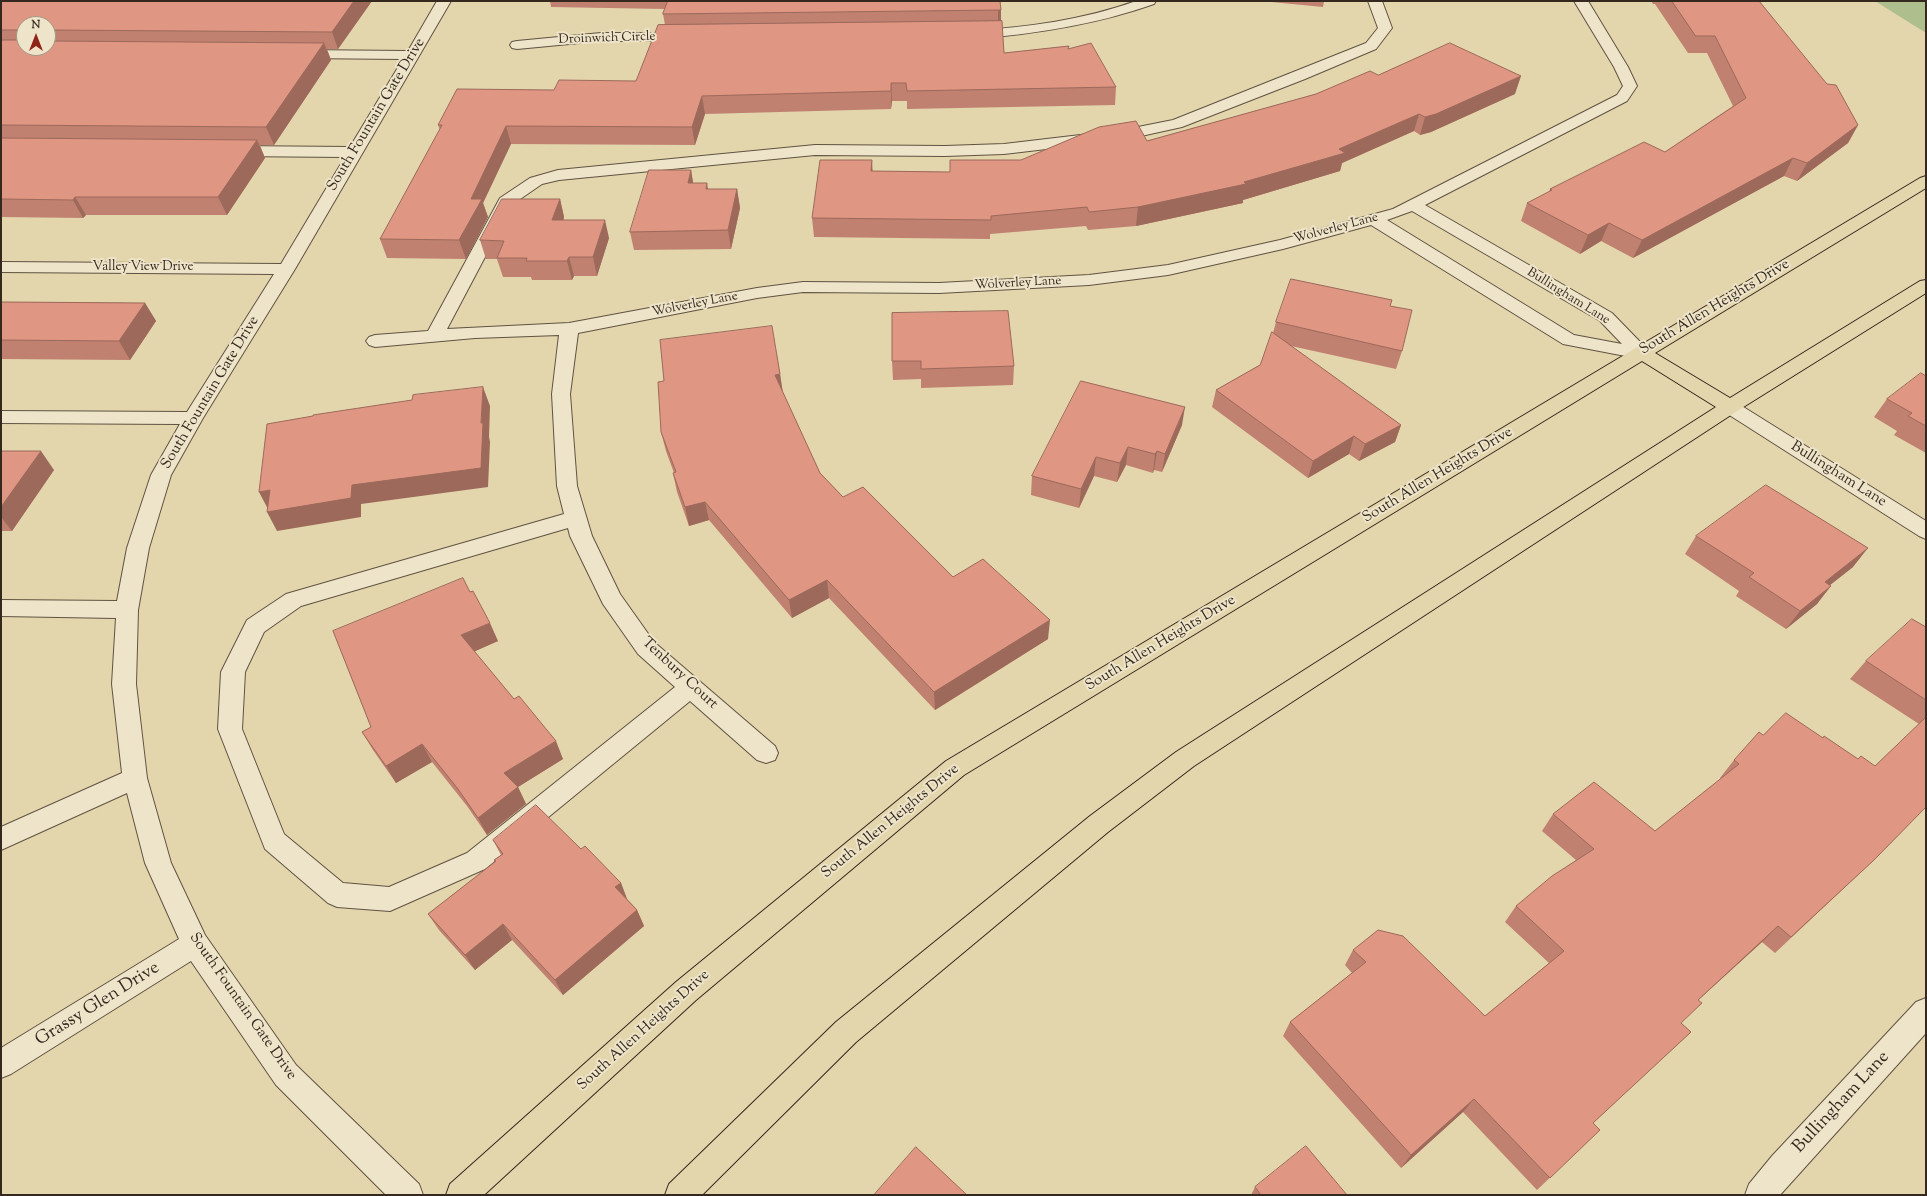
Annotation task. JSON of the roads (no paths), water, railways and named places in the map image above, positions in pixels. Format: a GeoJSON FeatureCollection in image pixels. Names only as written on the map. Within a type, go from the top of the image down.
{"type":"FeatureCollection","features":[{"type":"Feature","properties":{"kind":"main road","name":"South Allen Heights Drive"},"geometry":{"type":"LineString","coordinates":[[461,1195],[686,991],[955,768],[1926,181]]}},
{"type":"Feature","properties":{"kind":"main road"},"geometry":{"type":"LineString","coordinates":[[680,1195],[846,1032],[1105,819],[1185,760],[1730,407],[1926,285]]}},
{"type":"Feature","properties":{"kind":"main road"},"geometry":{"type":"LineString","coordinates":[[1641,353],[1730,407]]}},
{"type":"Feature","properties":{"kind":"street","name":"South Fountain Gate Drive"},"geometry":{"type":"LineString","coordinates":[[408,1195],[286,1075],[195,944],[158,863],[135,778],[124,684],[127,610],[138,548],[161,476],[193,418],[286,269],[444,1]]}},
{"type":"Feature","properties":{"kind":"street"},"geometry":{"type":"LineString","coordinates":[[963,35],[1034,30],[1061,25],[1149,1]]}},
{"type":"Feature","properties":{"kind":"street"},"geometry":{"type":"LineString","coordinates":[[434,336],[506,201],[536,181],[558,175],[815,150],[945,151],[1004,149],[1123,135],[1177,124],[1300,76],[1371,46],[1378,39],[1385,28],[1375,1]]}},
{"type":"Feature","properties":{"kind":"street","name":"Wolverley Lane"},"geometry":{"type":"LineString","coordinates":[[375,341],[475,332],[569,329],[757,293],[803,287],[938,288],[1089,280],[1168,270],[1283,244],[1399,212],[1622,98],[1630,86],[1621,66],[1581,1]]}},
{"type":"Feature","properties":{"kind":"street","name":"Droinwich Circle"},"geometry":{"type":"LineString","coordinates":[[517,45],[601,37],[694,37]]}},
{"type":"Feature","properties":{"kind":"street"},"geometry":{"type":"LineString","coordinates":[[286,54],[413,54]]}},
{"type":"Feature","properties":{"kind":"street"},"geometry":{"type":"LineString","coordinates":[[216,151],[355,152]]}},
{"type":"Feature","properties":{"kind":"street","name":"Bullingham Lane"},"geometry":{"type":"LineString","coordinates":[[1414,205],[1606,317],[1641,353]]}},
{"type":"Feature","properties":{"kind":"street","name":"Bullingham Lane"},"geometry":{"type":"LineString","coordinates":[[1373,219],[1569,340],[1641,353]]}},
{"type":"Feature","properties":{"kind":"street","name":"Valley View Drive"},"geometry":{"type":"LineString","coordinates":[[1,266],[286,269]]}},
{"type":"Feature","properties":{"kind":"street","name":"Tenbury Court"},"geometry":{"type":"LineString","coordinates":[[569,329],[561,394],[567,486],[581,536],[610,598],[646,648],[766,753]]}},
{"type":"Feature","properties":{"kind":"street","name":"Bullingham Lane"},"geometry":{"type":"LineString","coordinates":[[1730,407],[1926,531]]}},
{"type":"Feature","properties":{"kind":"street"},"geometry":{"type":"LineString","coordinates":[[1,417],[193,418]]}},
{"type":"Feature","properties":{"kind":"street"},"geometry":{"type":"LineString","coordinates":[[576,518],[294,600],[255,626],[233,672],[230,729],[274,841],[337,895],[390,899],[476,861],[691,687]]}},
{"type":"Feature","properties":{"kind":"street"},"geometry":{"type":"LineString","coordinates":[[1,608],[127,610]]}},
{"type":"Feature","properties":{"kind":"street"},"geometry":{"type":"LineString","coordinates":[[1,839],[135,778]]}},
{"type":"Feature","properties":{"kind":"street","name":"Grassy Glen Drive"},"geometry":{"type":"LineString","coordinates":[[1,1064],[25,1051],[195,944]]}},
{"type":"Feature","properties":{"kind":"street","name":"Bullingham Lane"},"geometry":{"type":"LineString","coordinates":[[1760,1195],[1783,1167],[1926,1012]]}}]}
